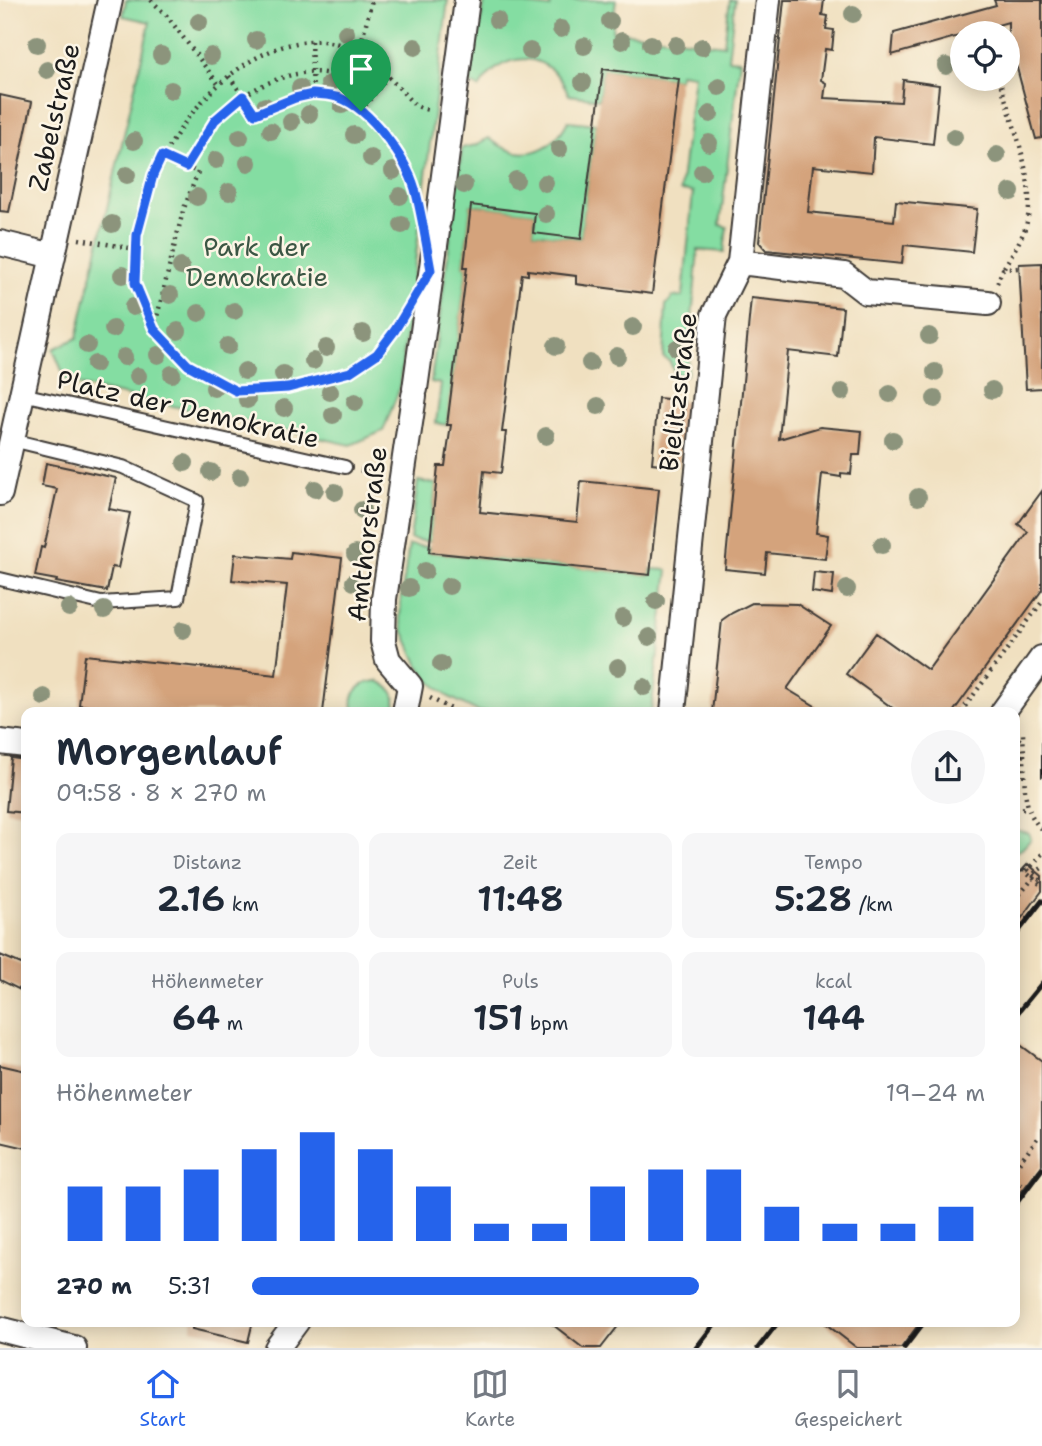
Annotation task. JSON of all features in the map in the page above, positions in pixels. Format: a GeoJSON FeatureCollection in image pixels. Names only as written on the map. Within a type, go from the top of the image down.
{"type":"FeatureCollection","features":[{"type":"Feature","properties":{"kind":"street","name":"Zabelstraße"},"geometry":{"type":"LineString","coordinates":[[0,493],[8,435],[22,394],[110,0]]}},
{"type":"Feature","properties":{"kind":"street","name":"Amthorstraße"},"geometry":{"type":"LineString","coordinates":[[406,707],[410,686],[388,660],[383,640],[384,599],[403,480],[467,0]]}},
{"type":"Feature","properties":{"kind":"street","name":"Bielitzstraße"},"geometry":{"type":"LineString","coordinates":[[674,707],[714,315],[740,262],[768,0]]}},
{"type":"Feature","properties":{"kind":"street"},"geometry":{"type":"LineString","coordinates":[[0,243],[55,245]]}},
{"type":"Feature","properties":{"kind":"street"},"geometry":{"type":"LineString","coordinates":[[740,262],[844,275],[866,292],[988,303]]}},
{"type":"Feature","properties":{"kind":"street"},"geometry":{"type":"LineString","coordinates":[[1007,707],[1042,658]]}},
{"type":"Feature","properties":{"kind":"street"},"geometry":{"type":"LineString","coordinates":[[0,742],[21,744]]}},
{"type":"Feature","properties":{"kind":"street"},"geometry":{"type":"LineString","coordinates":[[277,1348],[293,1327]]}},
{"type":"Feature","properties":{"kind":"street"},"geometry":{"type":"LineString","coordinates":[[0,1329],[74,1348]]}},
{"type":"Feature","properties":{"kind":"lane","name":"Platz der Demokratie"},"geometry":{"type":"LineString","coordinates":[[22,394],[345,467]]}},
{"type":"Feature","properties":{"kind":"lane"},"geometry":{"type":"LineString","coordinates":[[0,579],[101,603],[178,598],[197,501],[123,467],[8,435]]}},
{"type":"Feature","properties":{"kind":"path"},"geometry":{"type":"LineString","coordinates":[[151,0],[167,16],[219,85]]}},
{"type":"Feature","properties":{"kind":"path"},"geometry":{"type":"LineString","coordinates":[[359,51],[372,0]]}},
{"type":"Feature","properties":{"kind":"path"},"geometry":{"type":"LineString","coordinates":[[311,41],[313,94]]}},
{"type":"Feature","properties":{"kind":"path"},"geometry":{"type":"LineString","coordinates":[[401,320],[377,354],[350,372],[288,388],[236,391],[188,365],[154,329],[135,283],[137,235],[153,175],[162,156],[191,113],[229,76],[281,47],[311,41],[337,44],[359,51],[388,76],[418,108],[452,114]]}},
{"type":"Feature","properties":{"kind":"path"},"geometry":{"type":"LineString","coordinates":[[186,167],[215,120],[243,96],[290,75],[329,73],[345,78],[373,95]]}},
{"type":"Feature","properties":{"kind":"path"},"geometry":{"type":"LineString","coordinates":[[229,76],[255,114],[313,94],[341,98],[361,111],[376,125],[398,154],[417,199]]}},
{"type":"Feature","properties":{"kind":"path"},"geometry":{"type":"LineString","coordinates":[[361,111],[388,76]]}},
{"type":"Feature","properties":{"kind":"path"},"geometry":{"type":"LineString","coordinates":[[1002,91],[1027,176],[1031,202],[1025,230],[1003,269]]}},
{"type":"Feature","properties":{"kind":"path"},"geometry":{"type":"LineString","coordinates":[[154,329],[183,211],[198,172],[162,156]]}},
{"type":"Feature","properties":{"kind":"path"},"geometry":{"type":"LineString","coordinates":[[55,245],[135,249]]}},
{"type":"Feature","properties":{"kind":"path"},"geometry":{"type":"LineString","coordinates":[[345,467],[403,480]]}},
{"type":"Feature","properties":{"kind":"path"},"geometry":{"type":"LineString","coordinates":[[965,707],[1042,602]]}},
{"type":"Feature","properties":{"kind":"path"},"geometry":{"type":"LineString","coordinates":[[1020,738],[1023,734],[1024,793],[1027,808],[1042,830]]}},
{"type":"Feature","properties":{"kind":"path"},"geometry":{"type":"LineString","coordinates":[[1020,758],[1024,754]]}},
{"type":"Feature","properties":{"kind":"path"},"geometry":{"type":"LineString","coordinates":[[1020,809],[1027,808]]}},
{"type":"Feature","properties":{"kind":"path"},"geometry":{"type":"LineString","coordinates":[[1032,876],[1028,870],[1042,854]]}},
{"type":"Feature","properties":{"kind":"path"},"geometry":{"type":"LineString","coordinates":[[1020,893],[1032,876],[1042,868]]}},
{"type":"Feature","properties":{"kind":"path"},"geometry":{"type":"LineString","coordinates":[[1023,870],[1042,884]]}},
{"type":"Feature","properties":{"kind":"path"},"geometry":{"type":"LineString","coordinates":[[1020,1161],[1039,1136]]}},
{"type":"Feature","properties":{"kind":"green space","name":"Park der Demokratie"},"geometry":{"type":"Polygon","coordinates":[[[126,0],[448,0],[399,390],[383,431],[351,445],[67,383],[53,349],[77,338],[150,22],[123,16],[126,0]]]}},
{"type":"Feature","properties":{"kind":"green space"},"geometry":{"type":"Polygon","coordinates":[[[485,0],[550,8],[552,0],[616,0],[612,31],[724,45],[730,0],[735,0],[728,59],[740,60],[720,225],[727,227],[724,252],[698,250],[687,375],[675,374],[670,362],[663,357],[666,305],[673,297],[683,296],[693,192],[680,191],[694,75],[680,73],[679,79],[603,69],[599,99],[569,95],[551,69],[527,59],[501,65],[479,88],[469,83],[469,76],[485,0]]]}},
{"type":"Feature","properties":{"kind":"green space"},"geometry":{"type":"Polygon","coordinates":[[[568,121],[596,124],[581,239],[533,233],[535,213],[471,205],[464,266],[467,267],[447,425],[436,423],[441,384],[431,382],[462,148],[489,138],[511,151],[533,152],[552,142],[568,121]]]}},
{"type":"Feature","properties":{"kind":"green space"},"geometry":{"type":"Polygon","coordinates":[[[418,481],[436,484],[430,542],[410,539],[418,481]]]}},
{"type":"Feature","properties":{"kind":"green space"},"geometry":{"type":"Polygon","coordinates":[[[409,545],[429,547],[429,552],[650,575],[651,569],[668,570],[652,707],[469,707],[447,696],[430,681],[418,664],[403,630],[400,617],[409,545]]]}},
{"type":"Feature","properties":{"kind":"green space"},"geometry":{"type":"Polygon","coordinates":[[[378,681],[388,687],[393,693],[395,707],[353,707],[357,690],[378,681]]]}},
{"type":"Feature","properties":{"kind":"green space"},"geometry":{"type":"Polygon","coordinates":[[[1020,831],[1029,833],[1031,839],[1020,850],[1020,831]]]}},
{"type":"Feature","properties":{"kind":"building"},"geometry":{"type":"Polygon","coordinates":[[[784,0],[824,0],[822,15],[828,16],[826,29],[834,30],[832,50],[825,49],[821,80],[826,83],[824,98],[901,102],[903,80],[939,85],[933,144],[874,137],[872,172],[813,166],[808,212],[894,221],[896,201],[977,209],[972,252],[904,245],[902,264],[766,250],[759,242],[784,0]]]}},
{"type":"Feature","properties":{"kind":"building"},"geometry":{"type":"Polygon","coordinates":[[[994,0],[1042,0],[1042,138],[1036,139],[1020,79],[1020,21],[950,21],[950,38],[892,55],[894,33],[996,5],[994,0]]]}},
{"type":"Feature","properties":{"kind":"building"},"geometry":{"type":"Polygon","coordinates":[[[603,69],[679,79],[652,294],[576,284],[576,276],[528,270],[528,275],[522,274],[502,432],[506,432],[501,473],[484,471],[480,512],[577,522],[581,481],[659,489],[650,575],[429,552],[438,466],[445,466],[451,425],[447,425],[467,267],[464,267],[471,205],[535,213],[533,233],[581,239],[603,69]]]}},
{"type":"Feature","properties":{"kind":"building"},"geometry":{"type":"Polygon","coordinates":[[[0,95],[32,102],[9,212],[0,211],[0,95]]]}},
{"type":"Feature","properties":{"kind":"building"},"geometry":{"type":"Polygon","coordinates":[[[1042,263],[1042,388],[1026,389],[1019,264],[1042,263]]]}},
{"type":"Feature","properties":{"kind":"building"},"geometry":{"type":"Polygon","coordinates":[[[751,298],[843,308],[838,357],[788,351],[779,439],[820,427],[862,431],[860,455],[853,455],[851,474],[841,473],[841,477],[822,474],[816,533],[828,535],[825,559],[767,553],[765,573],[725,569],[751,298]]]}},
{"type":"Feature","properties":{"kind":"building"},"geometry":{"type":"Polygon","coordinates":[[[658,398],[685,401],[679,466],[652,463],[658,398]]]}},
{"type":"Feature","properties":{"kind":"building"},"geometry":{"type":"Polygon","coordinates":[[[46,463],[116,478],[109,509],[130,513],[118,568],[112,567],[107,591],[35,576],[57,489],[42,486],[46,463]]]}},
{"type":"Feature","properties":{"kind":"building"},"geometry":{"type":"Polygon","coordinates":[[[1042,491],[1042,590],[957,707],[891,707],[846,674],[876,633],[928,670],[1028,532],[1018,524],[1042,491]]]}},
{"type":"Feature","properties":{"kind":"building"},"geometry":{"type":"Polygon","coordinates":[[[291,552],[342,558],[324,707],[79,705],[85,655],[276,675],[287,585],[232,580],[235,554],[290,559],[291,552]]]}},
{"type":"Feature","properties":{"kind":"building"},"geometry":{"type":"Polygon","coordinates":[[[814,572],[834,574],[832,595],[812,592],[814,572]]]}},
{"type":"Feature","properties":{"kind":"building"},"geometry":{"type":"Polygon","coordinates":[[[752,603],[797,604],[831,626],[787,689],[817,707],[713,707],[722,620],[752,603]]]}},
{"type":"Feature","properties":{"kind":"building"},"geometry":{"type":"Polygon","coordinates":[[[11,758],[21,759],[21,812],[6,811],[11,758]]]}},
{"type":"Feature","properties":{"kind":"building"},"geometry":{"type":"Polygon","coordinates":[[[1028,864],[1042,876],[1042,891],[1020,920],[1020,873],[1028,864]]]}},
{"type":"Feature","properties":{"kind":"building"},"geometry":{"type":"Polygon","coordinates":[[[0,955],[21,964],[21,990],[0,980],[0,955]]]}},
{"type":"Feature","properties":{"kind":"building"},"geometry":{"type":"Polygon","coordinates":[[[1020,1045],[1042,1061],[1042,1165],[1020,1194],[1020,1045]]]}},
{"type":"Feature","properties":{"kind":"building"},"geometry":{"type":"Polygon","coordinates":[[[0,1065],[21,1070],[21,1147],[0,1142],[0,1065]]]}},
{"type":"Feature","properties":{"kind":"building"},"geometry":{"type":"Polygon","coordinates":[[[192,1327],[252,1327],[248,1342],[192,1327]]]}},
{"type":"Feature","properties":{"kind":"building"},"geometry":{"type":"Polygon","coordinates":[[[556,1327],[617,1327],[601,1348],[583,1348],[556,1327]]]}},
{"type":"Feature","properties":{"kind":"building"},"geometry":{"type":"Polygon","coordinates":[[[830,1327],[917,1327],[901,1348],[857,1348],[830,1327]]]}},
{"type":"Feature","properties":{"kind":"tram line"},"geometry":{"type":"LineString","coordinates":[[1042,742],[1042,777]]}},
{"type":"Feature","properties":{"kind":"railway"},"geometry":{"type":"LineString","coordinates":[[1020,930],[1042,901]]}},
{"type":"Feature","properties":{"kind":"railway"},"geometry":{"type":"LineString","coordinates":[[1020,1010],[1042,983]]}},
{"type":"Feature","properties":{"kind":"railway"},"geometry":{"type":"LineString","coordinates":[[1020,1198],[1042,1169]]}},
{"type":"Feature","properties":{"kind":"railway"},"geometry":{"type":"LineString","coordinates":[[696,1348],[712,1327]]}},
{"type":"Feature","properties":{"kind":"railway"},"geometry":{"type":"LineString","coordinates":[[758,1348],[774,1327]]}},
{"type":"Feature","properties":{"kind":"railway"},"geometry":{"type":"LineString","coordinates":[[904,1348],[920,1327]]}},
{"type":"Feature","properties":{"kind":"route"},"geometry":{"type":"LineString","coordinates":[[313,94],[341,98],[361,111],[376,125],[398,154],[414,187],[431,270],[395,330],[377,354],[350,372],[288,388],[236,391],[188,365],[154,329],[135,283],[137,235],[153,175],[162,156],[186,167],[215,120],[243,96],[255,114],[313,94]]}}]}
